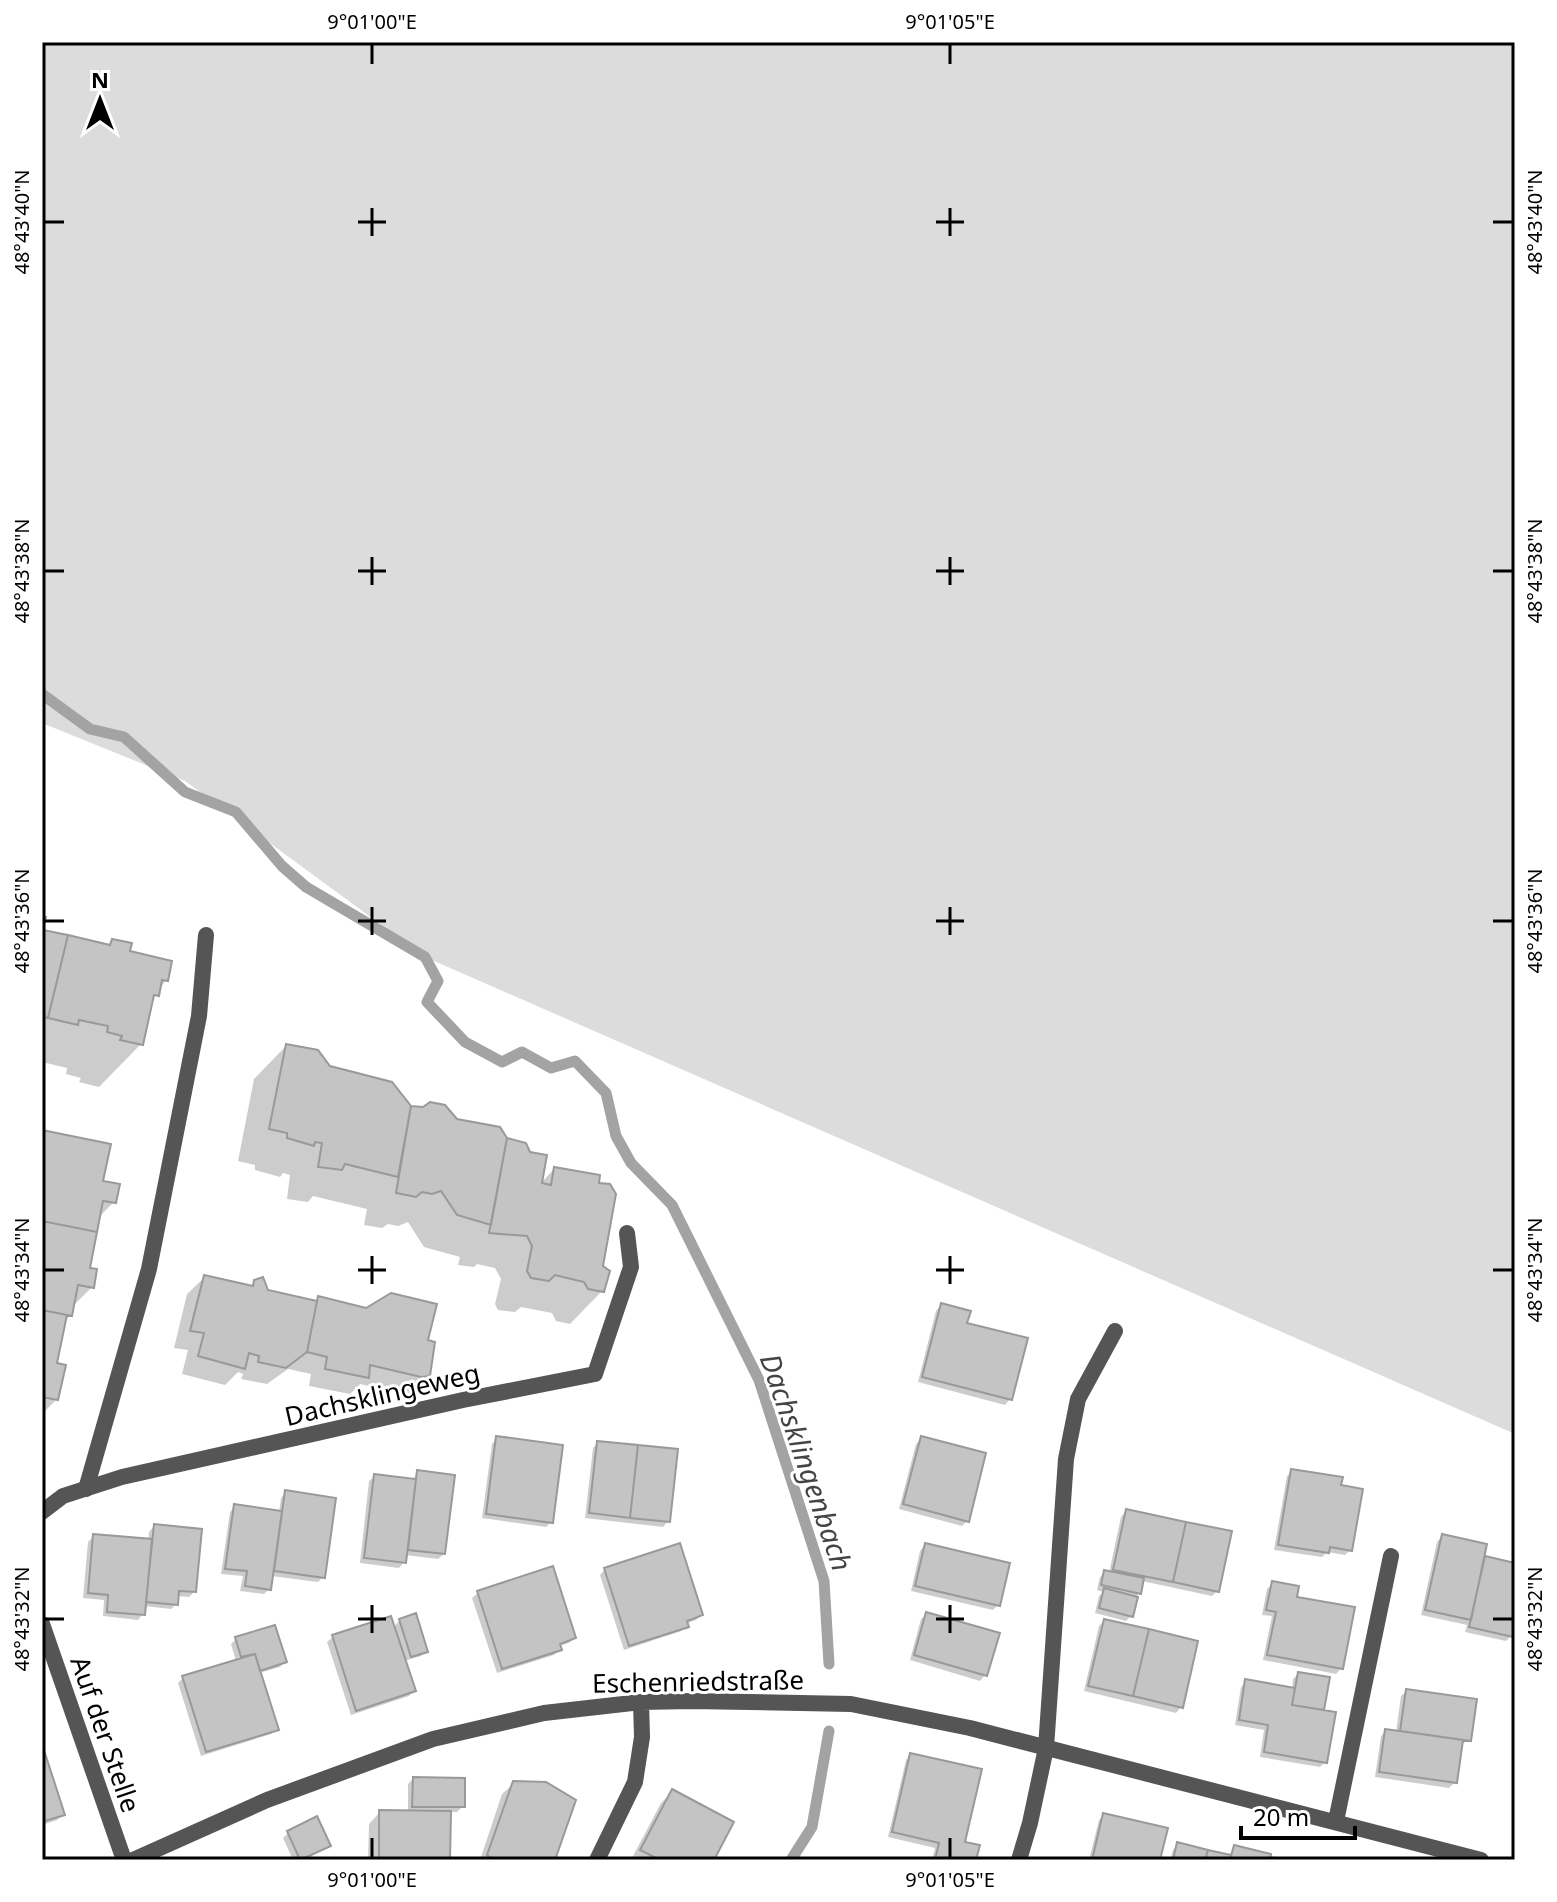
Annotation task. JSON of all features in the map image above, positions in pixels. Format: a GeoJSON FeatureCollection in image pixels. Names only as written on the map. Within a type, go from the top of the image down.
{"type":"FeatureCollection","features":[{"type":"Feature","properties":{"kind":"street"},"geometry":{"type":"LineString","coordinates":[[86,1489],[149,1269],[199,1016],[206,935]]}},
{"type":"Feature","properties":{"kind":"street","name":"Dachsklingeweg"},"geometry":{"type":"LineString","coordinates":[[42,1512],[63,1496],[122,1477],[463,1400],[595,1374],[631,1267],[627,1233]]}},
{"type":"Feature","properties":{"kind":"street"},"geometry":{"type":"LineString","coordinates":[[1019,1860],[1046,1748],[1066,1459],[1078,1399],[1115,1331]]}},
{"type":"Feature","properties":{"kind":"street"},"geometry":{"type":"LineString","coordinates":[[1336,1821],[1391,1556]]}},
{"type":"Feature","properties":{"kind":"street","name":"Auf der Stelle"},"geometry":{"type":"LineString","coordinates":[[42,1624],[124,1860]]}},
{"type":"Feature","properties":{"kind":"street"},"geometry":{"type":"LineString","coordinates":[[597,1860],[635,1782],[642,1737],[641,1702]]}},
{"type":"Feature","properties":{"kind":"street","name":"Eschenriedstraße"},"geometry":{"type":"LineString","coordinates":[[133,1860],[267,1800],[433,1739],[544,1713],[641,1702],[851,1704],[970,1728],[1481,1860]]}},
{"type":"Feature","properties":{"kind":"shaded area"},"geometry":{"type":"Polygon","coordinates":[[[42,42],[1515,42],[1515,1434],[425,957],[185,781],[42,723],[42,42]]]}},
{"type":"Feature","properties":{"kind":"building"},"geometry":{"type":"Polygon","coordinates":[[[42,916],[46,917],[43,930],[68,935],[48,1018],[42,1017],[42,916]]]}},
{"type":"Feature","properties":{"kind":"building"},"geometry":{"type":"Polygon","coordinates":[[[68,935],[110,945],[112,939],[132,943],[130,951],[172,961],[168,981],[162,980],[159,996],[154,995],[143,1045],[120,1040],[122,1036],[107,1032],[108,1026],[79,1020],[78,1025],[48,1018],[68,935]]]}},
{"type":"Feature","properties":{"kind":"building"},"geometry":{"type":"Polygon","coordinates":[[[286,1044],[318,1050],[330,1066],[392,1082],[411,1106],[398,1177],[345,1164],[342,1170],[318,1167],[322,1143],[315,1142],[314,1146],[287,1138],[287,1133],[269,1129],[286,1044]]]}},
{"type":"Feature","properties":{"kind":"building"},"geometry":{"type":"Polygon","coordinates":[[[430,1102],[445,1105],[457,1119],[500,1127],[507,1138],[491,1225],[457,1215],[441,1191],[432,1194],[422,1192],[416,1197],[396,1193],[411,1106],[423,1107],[430,1102]]]}},
{"type":"Feature","properties":{"kind":"building"},"geometry":{"type":"Polygon","coordinates":[[[42,1130],[111,1144],[103,1181],[120,1184],[116,1203],[103,1201],[97,1232],[42,1221],[42,1130]]]}},
{"type":"Feature","properties":{"kind":"building"},"geometry":{"type":"Polygon","coordinates":[[[507,1138],[526,1143],[530,1152],[547,1155],[542,1183],[551,1185],[554,1167],[600,1175],[599,1183],[610,1184],[616,1194],[603,1266],[610,1271],[604,1292],[588,1289],[584,1282],[555,1275],[549,1281],[531,1278],[527,1271],[532,1246],[527,1236],[489,1233],[507,1138]]]}},
{"type":"Feature","properties":{"kind":"building"},"geometry":{"type":"Polygon","coordinates":[[[42,1221],[97,1232],[90,1268],[97,1269],[94,1288],[78,1285],[72,1316],[42,1310],[42,1221]]]}},
{"type":"Feature","properties":{"kind":"building"},"geometry":{"type":"Polygon","coordinates":[[[204,1275],[253,1286],[254,1280],[263,1277],[268,1290],[317,1301],[307,1352],[286,1368],[258,1362],[259,1356],[249,1353],[245,1369],[198,1356],[204,1333],[190,1331],[204,1275]]]}},
{"type":"Feature","properties":{"kind":"building"},"geometry":{"type":"Polygon","coordinates":[[[391,1293],[437,1304],[428,1340],[435,1342],[430,1376],[421,1377],[370,1365],[369,1378],[325,1369],[327,1357],[307,1352],[318,1296],[366,1308],[391,1293]]]}},
{"type":"Feature","properties":{"kind":"building"},"geometry":{"type":"Polygon","coordinates":[[[941,1303],[971,1311],[967,1323],[1028,1338],[1012,1400],[922,1377],[941,1303]]]}},
{"type":"Feature","properties":{"kind":"building"},"geometry":{"type":"Polygon","coordinates":[[[42,1310],[67,1315],[57,1363],[66,1365],[58,1400],[42,1397],[42,1310]]]}},
{"type":"Feature","properties":{"kind":"building"},"geometry":{"type":"Polygon","coordinates":[[[496,1436],[563,1445],[553,1523],[486,1514],[496,1436]]]}},
{"type":"Feature","properties":{"kind":"building"},"geometry":{"type":"Polygon","coordinates":[[[921,1436],[986,1453],[969,1522],[903,1504],[921,1436]]]}},
{"type":"Feature","properties":{"kind":"building"},"geometry":{"type":"Polygon","coordinates":[[[597,1441],[638,1445],[630,1518],[589,1513],[597,1441]]]}},
{"type":"Feature","properties":{"kind":"building"},"geometry":{"type":"Polygon","coordinates":[[[638,1445],[678,1449],[670,1522],[630,1518],[638,1445]]]}},
{"type":"Feature","properties":{"kind":"building"},"geometry":{"type":"Polygon","coordinates":[[[1291,1469],[1343,1477],[1341,1485],[1363,1489],[1352,1551],[1330,1547],[1329,1553],[1278,1545],[1291,1469]]]}},
{"type":"Feature","properties":{"kind":"building"},"geometry":{"type":"Polygon","coordinates":[[[417,1470],[455,1475],[445,1554],[408,1550],[417,1470]]]}},
{"type":"Feature","properties":{"kind":"building"},"geometry":{"type":"Polygon","coordinates":[[[374,1474],[416,1479],[406,1563],[364,1558],[374,1474]]]}},
{"type":"Feature","properties":{"kind":"building"},"geometry":{"type":"Polygon","coordinates":[[[285,1490],[336,1498],[325,1578],[274,1571],[285,1490]]]}},
{"type":"Feature","properties":{"kind":"building"},"geometry":{"type":"Polygon","coordinates":[[[234,1504],[282,1511],[271,1590],[245,1586],[247,1571],[225,1569],[234,1504]]]}},
{"type":"Feature","properties":{"kind":"building"},"geometry":{"type":"Polygon","coordinates":[[[1126,1509],[1186,1522],[1173,1582],[1113,1570],[1126,1509]]]}},
{"type":"Feature","properties":{"kind":"building"},"geometry":{"type":"Polygon","coordinates":[[[1186,1522],[1232,1531],[1219,1592],[1173,1582],[1186,1522]]]}},
{"type":"Feature","properties":{"kind":"building"},"geometry":{"type":"Polygon","coordinates":[[[154,1524],[202,1529],[196,1592],[179,1591],[178,1605],[146,1602],[154,1524]]]}},
{"type":"Feature","properties":{"kind":"building"},"geometry":{"type":"Polygon","coordinates":[[[93,1534],[152,1539],[145,1615],[107,1612],[108,1595],[88,1593],[93,1534]]]}},
{"type":"Feature","properties":{"kind":"building"},"geometry":{"type":"Polygon","coordinates":[[[1442,1534],[1487,1544],[1471,1620],[1425,1610],[1442,1534]]]}},
{"type":"Feature","properties":{"kind":"building"},"geometry":{"type":"Polygon","coordinates":[[[680,1543],[703,1615],[687,1621],[689,1627],[629,1646],[604,1568],[680,1543]]]}},
{"type":"Feature","properties":{"kind":"building"},"geometry":{"type":"Polygon","coordinates":[[[925,1543],[1010,1563],[1000,1606],[915,1586],[925,1543]]]}},
{"type":"Feature","properties":{"kind":"building"},"geometry":{"type":"Polygon","coordinates":[[[1485,1556],[1515,1563],[1513,1637],[1469,1627],[1485,1556]]]}},
{"type":"Feature","properties":{"kind":"building"},"geometry":{"type":"Polygon","coordinates":[[[553,1566],[576,1638],[560,1644],[562,1650],[502,1669],[477,1591],[553,1566]]]}},
{"type":"Feature","properties":{"kind":"building"},"geometry":{"type":"Polygon","coordinates":[[[1104,1570],[1144,1578],[1141,1594],[1101,1585],[1104,1570]]]}},
{"type":"Feature","properties":{"kind":"building"},"geometry":{"type":"Polygon","coordinates":[[[1272,1581],[1299,1586],[1297,1597],[1355,1607],[1343,1669],[1267,1655],[1276,1612],[1266,1610],[1272,1581]]]}},
{"type":"Feature","properties":{"kind":"building"},"geometry":{"type":"Polygon","coordinates":[[[1104,1588],[1138,1597],[1133,1617],[1099,1608],[1104,1588]]]}},
{"type":"Feature","properties":{"kind":"building"},"geometry":{"type":"Polygon","coordinates":[[[926,1612],[1000,1633],[987,1676],[914,1655],[926,1612]]]}},
{"type":"Feature","properties":{"kind":"building"},"geometry":{"type":"Polygon","coordinates":[[[416,1613],[428,1652],[411,1657],[399,1619],[416,1613]]]}},
{"type":"Feature","properties":{"kind":"building"},"geometry":{"type":"Polygon","coordinates":[[[391,1616],[416,1691],[356,1711],[332,1635],[391,1616]]]}},
{"type":"Feature","properties":{"kind":"building"},"geometry":{"type":"Polygon","coordinates":[[[1104,1619],[1149,1629],[1133,1696],[1088,1686],[1104,1619]]]}},
{"type":"Feature","properties":{"kind":"building"},"geometry":{"type":"Polygon","coordinates":[[[275,1625],[287,1662],[260,1671],[255,1654],[241,1657],[235,1637],[275,1625]]]}},
{"type":"Feature","properties":{"kind":"building"},"geometry":{"type":"Polygon","coordinates":[[[1149,1629],[1198,1641],[1183,1708],[1133,1696],[1149,1629]]]}},
{"type":"Feature","properties":{"kind":"building"},"geometry":{"type":"Polygon","coordinates":[[[255,1654],[279,1730],[206,1752],[182,1676],[255,1654]]]}},
{"type":"Feature","properties":{"kind":"building"},"geometry":{"type":"Polygon","coordinates":[[[1298,1672],[1330,1677],[1324,1710],[1292,1705],[1298,1672]]]}},
{"type":"Feature","properties":{"kind":"building"},"geometry":{"type":"Polygon","coordinates":[[[1245,1679],[1295,1688],[1292,1705],[1336,1712],[1327,1763],[1264,1752],[1268,1725],[1239,1720],[1245,1679]]]}},
{"type":"Feature","properties":{"kind":"building"},"geometry":{"type":"Polygon","coordinates":[[[1406,1689],[1477,1699],[1471,1741],[1400,1731],[1406,1689]]]}},
{"type":"Feature","properties":{"kind":"building"},"geometry":{"type":"Polygon","coordinates":[[[1385,1729],[1463,1740],[1457,1783],[1379,1772],[1385,1729]]]}},
{"type":"Feature","properties":{"kind":"building"},"geometry":{"type":"Polygon","coordinates":[[[42,1744],[65,1815],[42,1822],[42,1744]]]}},
{"type":"Feature","properties":{"kind":"building"},"geometry":{"type":"Polygon","coordinates":[[[910,1753],[982,1769],[965,1842],[980,1845],[976,1860],[935,1860],[939,1843],[892,1832],[910,1753]]]}},
{"type":"Feature","properties":{"kind":"building"},"geometry":{"type":"Polygon","coordinates":[[[413,1777],[465,1778],[465,1807],[412,1807],[413,1777]]]}},
{"type":"Feature","properties":{"kind":"building"},"geometry":{"type":"Polygon","coordinates":[[[513,1781],[546,1782],[576,1800],[555,1860],[494,1860],[487,1855],[513,1781]]]}},
{"type":"Feature","properties":{"kind":"building"},"geometry":{"type":"Polygon","coordinates":[[[672,1789],[734,1822],[714,1860],[660,1860],[640,1850],[672,1789]]]}},
{"type":"Feature","properties":{"kind":"building"},"geometry":{"type":"Polygon","coordinates":[[[379,1810],[451,1811],[450,1860],[379,1860],[379,1810]]]}},
{"type":"Feature","properties":{"kind":"building"},"geometry":{"type":"Polygon","coordinates":[[[1103,1813],[1168,1828],[1160,1860],[1092,1860],[1103,1813]]]}},
{"type":"Feature","properties":{"kind":"building"},"geometry":{"type":"Polygon","coordinates":[[[317,1816],[331,1846],[300,1860],[287,1831],[317,1816]]]}},
{"type":"Feature","properties":{"kind":"building"},"geometry":{"type":"Polygon","coordinates":[[[1177,1842],[1208,1850],[1205,1860],[1173,1860],[1177,1842]]]}},
{"type":"Feature","properties":{"kind":"building"},"geometry":{"type":"Polygon","coordinates":[[[1234,1845],[1271,1854],[1270,1860],[1230,1860],[1234,1845]]]}},
{"type":"Feature","properties":{"kind":"building"},"geometry":{"type":"Polygon","coordinates":[[[1208,1850],[1231,1855],[1230,1860],[1205,1860],[1208,1850]]]}},
{"type":"Feature","properties":{"kind":"waterway","name":"Dachsklingenbach"},"geometry":{"type":"LineString","coordinates":[[42,694],[90,729],[124,737],[185,792],[236,812],[282,866],[306,887],[425,957],[438,981],[427,1002],[465,1042],[502,1062],[522,1052],[551,1068],[575,1061],[606,1093],[616,1136],[631,1163],[672,1205],[759,1380],[824,1581],[829,1664]]}},
{"type":"Feature","properties":{"kind":"waterway","name":"Dachsklingenbach"},"geometry":{"type":"LineString","coordinates":[[791,1860],[812,1827],[829,1731]]}}]}
